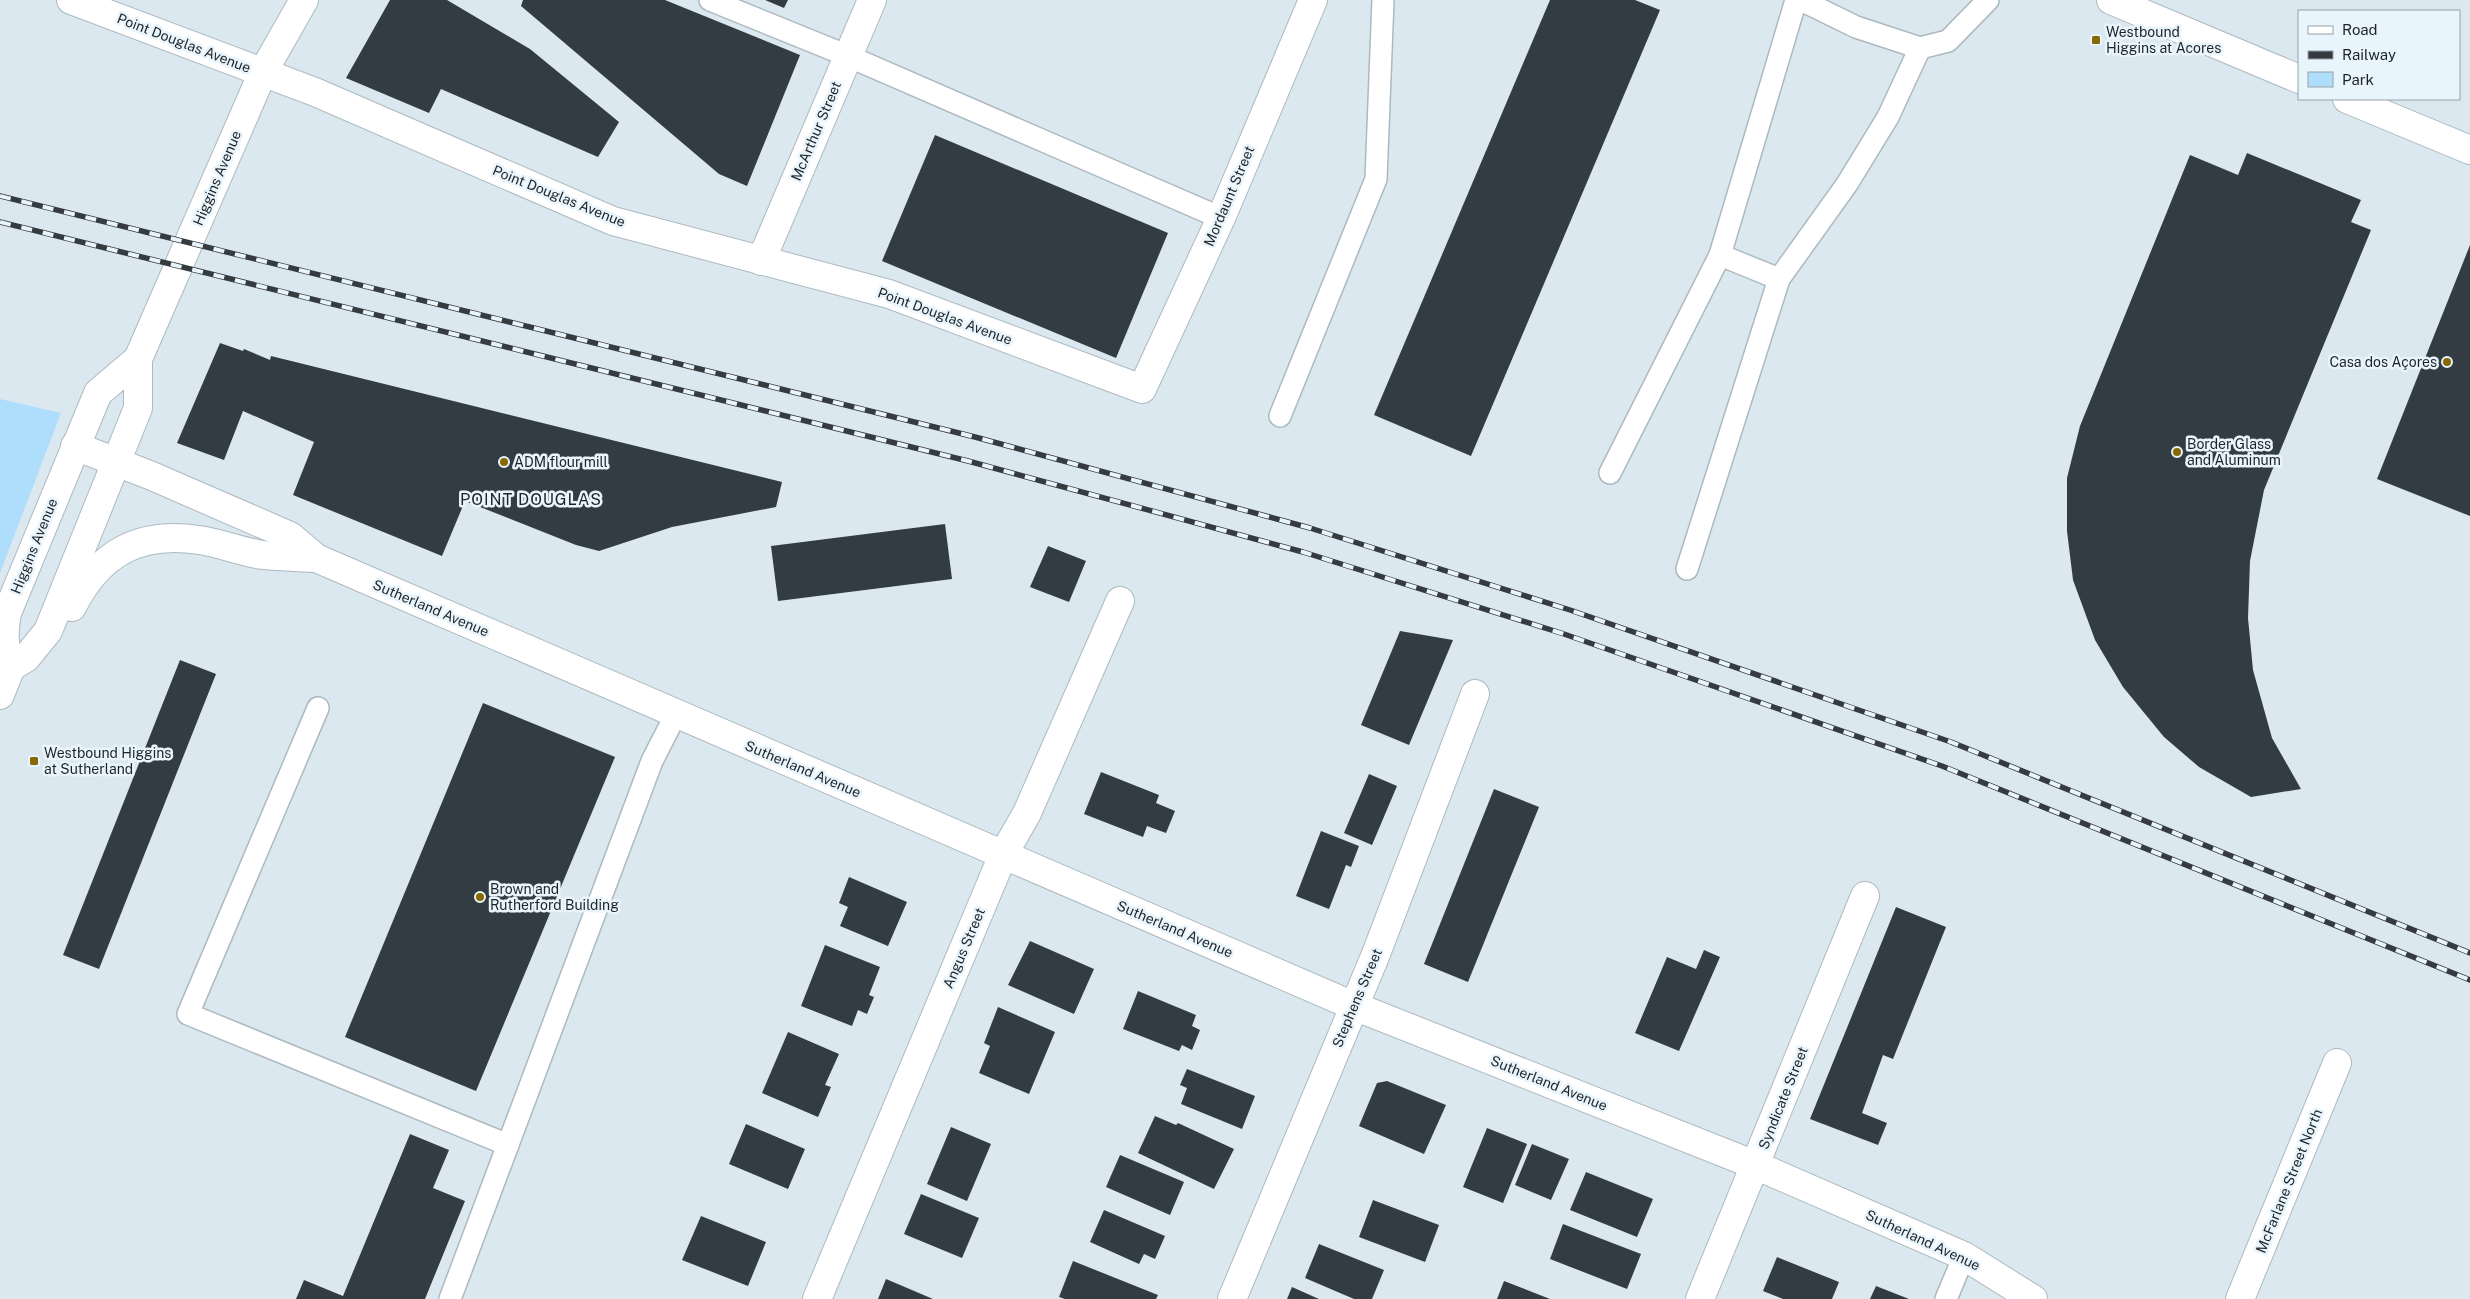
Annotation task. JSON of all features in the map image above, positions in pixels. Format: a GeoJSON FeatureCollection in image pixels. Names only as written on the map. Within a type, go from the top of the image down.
{"type":"FeatureCollection","features":[{"type":"Feature","properties":{"kind":"street","name":"Point Douglas Avenue"},"geometry":{"type":"LineString","coordinates":[[71,0],[315,92],[612,221],[889,294],[1142,390]]}},
{"type":"Feature","properties":{"kind":"street","name":"Higgins Avenue"},"geometry":{"type":"LineString","coordinates":[[138,359],[98,393],[75,446],[6,613],[3,630],[5,666],[26,658],[48,630],[138,408],[138,359],[263,72],[304,0]]}},
{"type":"Feature","properties":{"kind":"street","name":"McArthur Street"},"geometry":{"type":"LineString","coordinates":[[761,261],[872,0]]}},
{"type":"Feature","properties":{"kind":"street","name":"Mordaunt Street"},"geometry":{"type":"LineString","coordinates":[[1142,390],[1221,218],[1313,0]]}},
{"type":"Feature","properties":{"kind":"street"},"geometry":{"type":"LineString","coordinates":[[2111,0],[2298,79]]}},
{"type":"Feature","properties":{"kind":"street"},"geometry":{"type":"LineString","coordinates":[[2349,100],[2470,150]]}},
{"type":"Feature","properties":{"kind":"street","name":"Sutherland Avenue"},"geometry":{"type":"LineString","coordinates":[[75,446],[290,536],[316,558],[1354,1006],[1756,1165],[1964,1256],[2033,1299]]}},
{"type":"Feature","properties":{"kind":"street","name":"Sutherland Avenue"},"geometry":{"type":"LineString","coordinates":[[48,630],[61,622],[70,610],[82,587],[99,566],[118,550],[142,541],[169,538],[198,540],[262,555],[316,558]]}},
{"type":"Feature","properties":{"kind":"street","name":"Angus Street"},"geometry":{"type":"LineString","coordinates":[[817,1299],[1002,855],[1027,813],[1120,601]]}},
{"type":"Feature","properties":{"kind":"street"},"geometry":{"type":"LineString","coordinates":[[0,695],[5,666]]}},
{"type":"Feature","properties":{"kind":"street","name":"Stephens Street"},"geometry":{"type":"LineString","coordinates":[[1232,1299],[1376,954],[1475,694]]}},
{"type":"Feature","properties":{"kind":"street","name":"Syndicate Street"},"geometry":{"type":"LineString","coordinates":[[1700,1299],[1865,896]]}},
{"type":"Feature","properties":{"kind":"street","name":"McFarlane Street North"},"geometry":{"type":"LineString","coordinates":[[2240,1299],[2337,1063]]}},
{"type":"Feature","properties":{"kind":"lane"},"geometry":{"type":"LineString","coordinates":[[710,0],[848,56],[1221,218]]}},
{"type":"Feature","properties":{"kind":"lane"},"geometry":{"type":"LineString","coordinates":[[1280,416],[1376,179],[1384,0]]}},
{"type":"Feature","properties":{"kind":"lane"},"geometry":{"type":"LineString","coordinates":[[1610,473],[1720,255],[1796,0]]}},
{"type":"Feature","properties":{"kind":"lane"},"geometry":{"type":"LineString","coordinates":[[1801,0],[1856,27],[1920,48],[1948,41],[1988,0]]}},
{"type":"Feature","properties":{"kind":"lane"},"geometry":{"type":"LineString","coordinates":[[1687,569],[1778,279],[1847,184],[1888,117],[1920,48]]}},
{"type":"Feature","properties":{"kind":"lane"},"geometry":{"type":"LineString","coordinates":[[1720,255],[1778,279]]}},
{"type":"Feature","properties":{"kind":"lane"},"geometry":{"type":"LineString","coordinates":[[318,708],[188,1014],[508,1145]]}},
{"type":"Feature","properties":{"kind":"lane"},"geometry":{"type":"LineString","coordinates":[[450,1299],[652,761],[676,714]]}},
{"type":"Feature","properties":{"kind":"lane"},"geometry":{"type":"LineString","coordinates":[[1946,1299],[1964,1256]]}},
{"type":"Feature","properties":{"kind":"green space"},"geometry":{"type":"Polygon","coordinates":[[[0,399],[61,413],[0,573],[0,399]]]}},
{"type":"Feature","properties":{"kind":"building"},"geometry":{"type":"Polygon","coordinates":[[[390,0],[447,0],[530,49],[619,122],[598,157],[441,89],[429,113],[346,78],[390,0]]]}},
{"type":"Feature","properties":{"kind":"building"},"geometry":{"type":"Polygon","coordinates":[[[523,0],[665,0],[800,55],[747,186],[719,174],[521,6],[523,0]]]}},
{"type":"Feature","properties":{"kind":"building"},"geometry":{"type":"Polygon","coordinates":[[[765,0],[788,0],[784,8],[765,0]]]}},
{"type":"Feature","properties":{"kind":"building"},"geometry":{"type":"Polygon","coordinates":[[[1550,0],[1635,0],[1660,10],[1471,456],[1374,415],[1550,0]]]}},
{"type":"Feature","properties":{"kind":"building"},"geometry":{"type":"Polygon","coordinates":[[[935,135],[1168,233],[1116,358],[882,261],[935,135]]]}},
{"type":"Feature","properties":{"kind":"building","name":"Border Glass and Aluminum"},"geometry":{"type":"Polygon","coordinates":[[[2247,153],[2361,200],[2351,222],[2371,230],[2264,490],[2250,561],[2248,618],[2253,670],[2272,738],[2301,789],[2251,797],[2199,767],[2164,737],[2123,687],[2095,640],[2073,580],[2067,531],[2067,478],[2080,426],[2190,155],[2238,175],[2247,153]]]}},
{"type":"Feature","properties":{"kind":"building","name":"Casa dos Açores"},"geometry":{"type":"Polygon","coordinates":[[[2470,245],[2470,516],[2377,479],[2470,245]]]}},
{"type":"Feature","properties":{"kind":"building","name":"ADM flour mill"},"geometry":{"type":"Polygon","coordinates":[[[220,343],[243,351],[244,349],[270,360],[271,356],[782,482],[776,507],[672,527],[599,551],[576,545],[465,501],[442,556],[293,495],[314,442],[243,411],[224,460],[177,443],[220,343]]]}},
{"type":"Feature","properties":{"kind":"building"},"geometry":{"type":"Polygon","coordinates":[[[945,524],[952,579],[778,601],[771,546],[945,524]]]}},
{"type":"Feature","properties":{"kind":"building"},"geometry":{"type":"Polygon","coordinates":[[[1048,546],[1086,561],[1069,602],[1030,587],[1048,546]]]}},
{"type":"Feature","properties":{"kind":"building"},"geometry":{"type":"Polygon","coordinates":[[[1400,631],[1453,640],[1409,745],[1361,725],[1400,631]]]}},
{"type":"Feature","properties":{"kind":"building"},"geometry":{"type":"Polygon","coordinates":[[[180,660],[216,674],[99,969],[63,955],[180,660]]]}},
{"type":"Feature","properties":{"kind":"building","name":"Brown and Rutherford Building"},"geometry":{"type":"Polygon","coordinates":[[[483,703],[615,757],[476,1091],[345,1037],[483,703]]]}},
{"type":"Feature","properties":{"kind":"building"},"geometry":{"type":"Polygon","coordinates":[[[1101,772],[1159,795],[1156,803],[1175,811],[1166,833],[1147,826],[1143,837],[1084,814],[1101,772]]]}},
{"type":"Feature","properties":{"kind":"building"},"geometry":{"type":"Polygon","coordinates":[[[1369,774],[1397,786],[1372,845],[1344,833],[1369,774]]]}},
{"type":"Feature","properties":{"kind":"building"},"geometry":{"type":"Polygon","coordinates":[[[1494,789],[1539,807],[1468,982],[1424,964],[1494,789]]]}},
{"type":"Feature","properties":{"kind":"building"},"geometry":{"type":"Polygon","coordinates":[[[1321,831],[1359,846],[1351,867],[1346,865],[1329,909],[1296,896],[1321,831]]]}},
{"type":"Feature","properties":{"kind":"building"},"geometry":{"type":"Polygon","coordinates":[[[849,877],[907,902],[888,946],[840,926],[848,907],[839,903],[849,877]]]}},
{"type":"Feature","properties":{"kind":"building"},"geometry":{"type":"Polygon","coordinates":[[[1896,907],[1946,927],[1893,1059],[1883,1055],[1862,1113],[1887,1123],[1878,1145],[1810,1119],[1896,907]]]}},
{"type":"Feature","properties":{"kind":"building"},"geometry":{"type":"Polygon","coordinates":[[[1030,941],[1094,969],[1074,1014],[1008,985],[1030,941]]]}},
{"type":"Feature","properties":{"kind":"building"},"geometry":{"type":"Polygon","coordinates":[[[825,945],[880,967],[869,995],[874,997],[867,1014],[858,1010],[852,1026],[801,1006],[825,945]]]}},
{"type":"Feature","properties":{"kind":"building"},"geometry":{"type":"Polygon","coordinates":[[[1704,950],[1720,957],[1679,1051],[1635,1033],[1667,957],[1696,969],[1704,950]]]}},
{"type":"Feature","properties":{"kind":"building"},"geometry":{"type":"Polygon","coordinates":[[[1138,991],[1196,1015],[1192,1026],[1200,1030],[1192,1050],[1182,1045],[1179,1051],[1123,1029],[1138,991]]]}},
{"type":"Feature","properties":{"kind":"building"},"geometry":{"type":"Polygon","coordinates":[[[998,1007],[1055,1032],[1029,1094],[979,1073],[990,1046],[984,1043],[998,1007]]]}},
{"type":"Feature","properties":{"kind":"building"},"geometry":{"type":"Polygon","coordinates":[[[788,1032],[839,1054],[825,1085],[831,1087],[818,1117],[762,1093],[788,1032]]]}},
{"type":"Feature","properties":{"kind":"building"},"geometry":{"type":"Polygon","coordinates":[[[1187,1069],[1255,1096],[1242,1129],[1181,1104],[1187,1088],[1180,1085],[1187,1069]]]}},
{"type":"Feature","properties":{"kind":"building"},"geometry":{"type":"Polygon","coordinates":[[[1387,1081],[1446,1105],[1424,1154],[1359,1126],[1377,1083],[1387,1081]]]}},
{"type":"Feature","properties":{"kind":"building"},"geometry":{"type":"Polygon","coordinates":[[[1155,1116],[1176,1125],[1178,1123],[1234,1149],[1214,1189],[1138,1153],[1155,1116]]]}},
{"type":"Feature","properties":{"kind":"building"},"geometry":{"type":"Polygon","coordinates":[[[746,1124],[805,1149],[788,1189],[729,1164],[746,1124]]]}},
{"type":"Feature","properties":{"kind":"building"},"geometry":{"type":"Polygon","coordinates":[[[951,1127],[991,1144],[967,1201],[927,1184],[951,1127]]]}},
{"type":"Feature","properties":{"kind":"building"},"geometry":{"type":"Polygon","coordinates":[[[1487,1128],[1527,1144],[1503,1203],[1463,1187],[1487,1128]]]}},
{"type":"Feature","properties":{"kind":"building"},"geometry":{"type":"Polygon","coordinates":[[[410,1134],[449,1150],[433,1188],[465,1201],[425,1299],[296,1299],[304,1280],[343,1296],[410,1134]]]}},
{"type":"Feature","properties":{"kind":"building"},"geometry":{"type":"Polygon","coordinates":[[[1532,1144],[1569,1159],[1551,1200],[1515,1185],[1532,1144]]]}},
{"type":"Feature","properties":{"kind":"building"},"geometry":{"type":"Polygon","coordinates":[[[1120,1155],[1184,1182],[1170,1215],[1106,1187],[1120,1155]]]}},
{"type":"Feature","properties":{"kind":"building"},"geometry":{"type":"Polygon","coordinates":[[[1586,1172],[1653,1199],[1637,1237],[1570,1210],[1586,1172]]]}},
{"type":"Feature","properties":{"kind":"building"},"geometry":{"type":"Polygon","coordinates":[[[921,1194],[979,1218],[962,1258],[904,1234],[921,1194]]]}},
{"type":"Feature","properties":{"kind":"building"},"geometry":{"type":"Polygon","coordinates":[[[1373,1200],[1439,1225],[1425,1262],[1359,1237],[1373,1200]]]}},
{"type":"Feature","properties":{"kind":"building"},"geometry":{"type":"Polygon","coordinates":[[[1104,1210],[1165,1236],[1155,1259],[1144,1254],[1139,1264],[1090,1242],[1104,1210]]]}},
{"type":"Feature","properties":{"kind":"building"},"geometry":{"type":"Polygon","coordinates":[[[701,1216],[766,1242],[748,1286],[682,1260],[701,1216]]]}},
{"type":"Feature","properties":{"kind":"building"},"geometry":{"type":"Polygon","coordinates":[[[1563,1224],[1641,1254],[1627,1289],[1550,1259],[1563,1224]]]}},
{"type":"Feature","properties":{"kind":"building"},"geometry":{"type":"Polygon","coordinates":[[[1319,1244],[1384,1270],[1372,1299],[1354,1299],[1305,1278],[1319,1244]]]}},
{"type":"Feature","properties":{"kind":"building"},"geometry":{"type":"Polygon","coordinates":[[[1777,1257],[1839,1282],[1832,1299],[1783,1299],[1763,1291],[1777,1257]]]}},
{"type":"Feature","properties":{"kind":"building"},"geometry":{"type":"Polygon","coordinates":[[[1073,1261],[1158,1295],[1156,1299],[1065,1299],[1059,1297],[1073,1261]]]}},
{"type":"Feature","properties":{"kind":"building"},"geometry":{"type":"Polygon","coordinates":[[[886,1279],[933,1299],[878,1299],[886,1279]]]}},
{"type":"Feature","properties":{"kind":"building"},"geometry":{"type":"Polygon","coordinates":[[[1504,1281],[1550,1299],[1497,1299],[1504,1281]]]}},
{"type":"Feature","properties":{"kind":"building"},"geometry":{"type":"Polygon","coordinates":[[[1876,1286],[1909,1299],[1870,1299],[1876,1286]]]}},
{"type":"Feature","properties":{"kind":"building"},"geometry":{"type":"Polygon","coordinates":[[[1292,1287],[1319,1299],[1287,1299],[1292,1287]]]}},
{"type":"Feature","properties":{"kind":"railway"},"geometry":{"type":"LineString","coordinates":[[0,196],[975,437],[1310,528],[1570,610],[1951,742],[2470,953]]}},
{"type":"Feature","properties":{"kind":"railway"},"geometry":{"type":"LineString","coordinates":[[0,222],[968,461],[1303,552],[1564,634],[1942,766],[2470,980]]}},
{"type":"Feature","properties":{"kind":"place","name":"Westbound Higgins at Acores"},"geometry":{"type":"Point","coordinates":[2096,40]}},
{"type":"Feature","properties":{"kind":"place","name":"Casa dos Açores"},"geometry":{"type":"Point","coordinates":[2447,362]}},
{"type":"Feature","properties":{"kind":"place","name":"Border Glass and Aluminum"},"geometry":{"type":"Point","coordinates":[2177,452]}},
{"type":"Feature","properties":{"kind":"place","name":"ADM flour mill"},"geometry":{"type":"Point","coordinates":[504,462]}},
{"type":"Feature","properties":{"kind":"place","name":"Westbound Higgins at Sutherland"},"geometry":{"type":"Point","coordinates":[34,761]}},
{"type":"Feature","properties":{"kind":"place","name":"Brown and Rutherford Building"},"geometry":{"type":"Point","coordinates":[480,897]}},
{"type":"Feature","properties":{"kind":"district","name":"POINT DOUGLAS"},"geometry":{"type":"Point","coordinates":[531,499]}}]}
